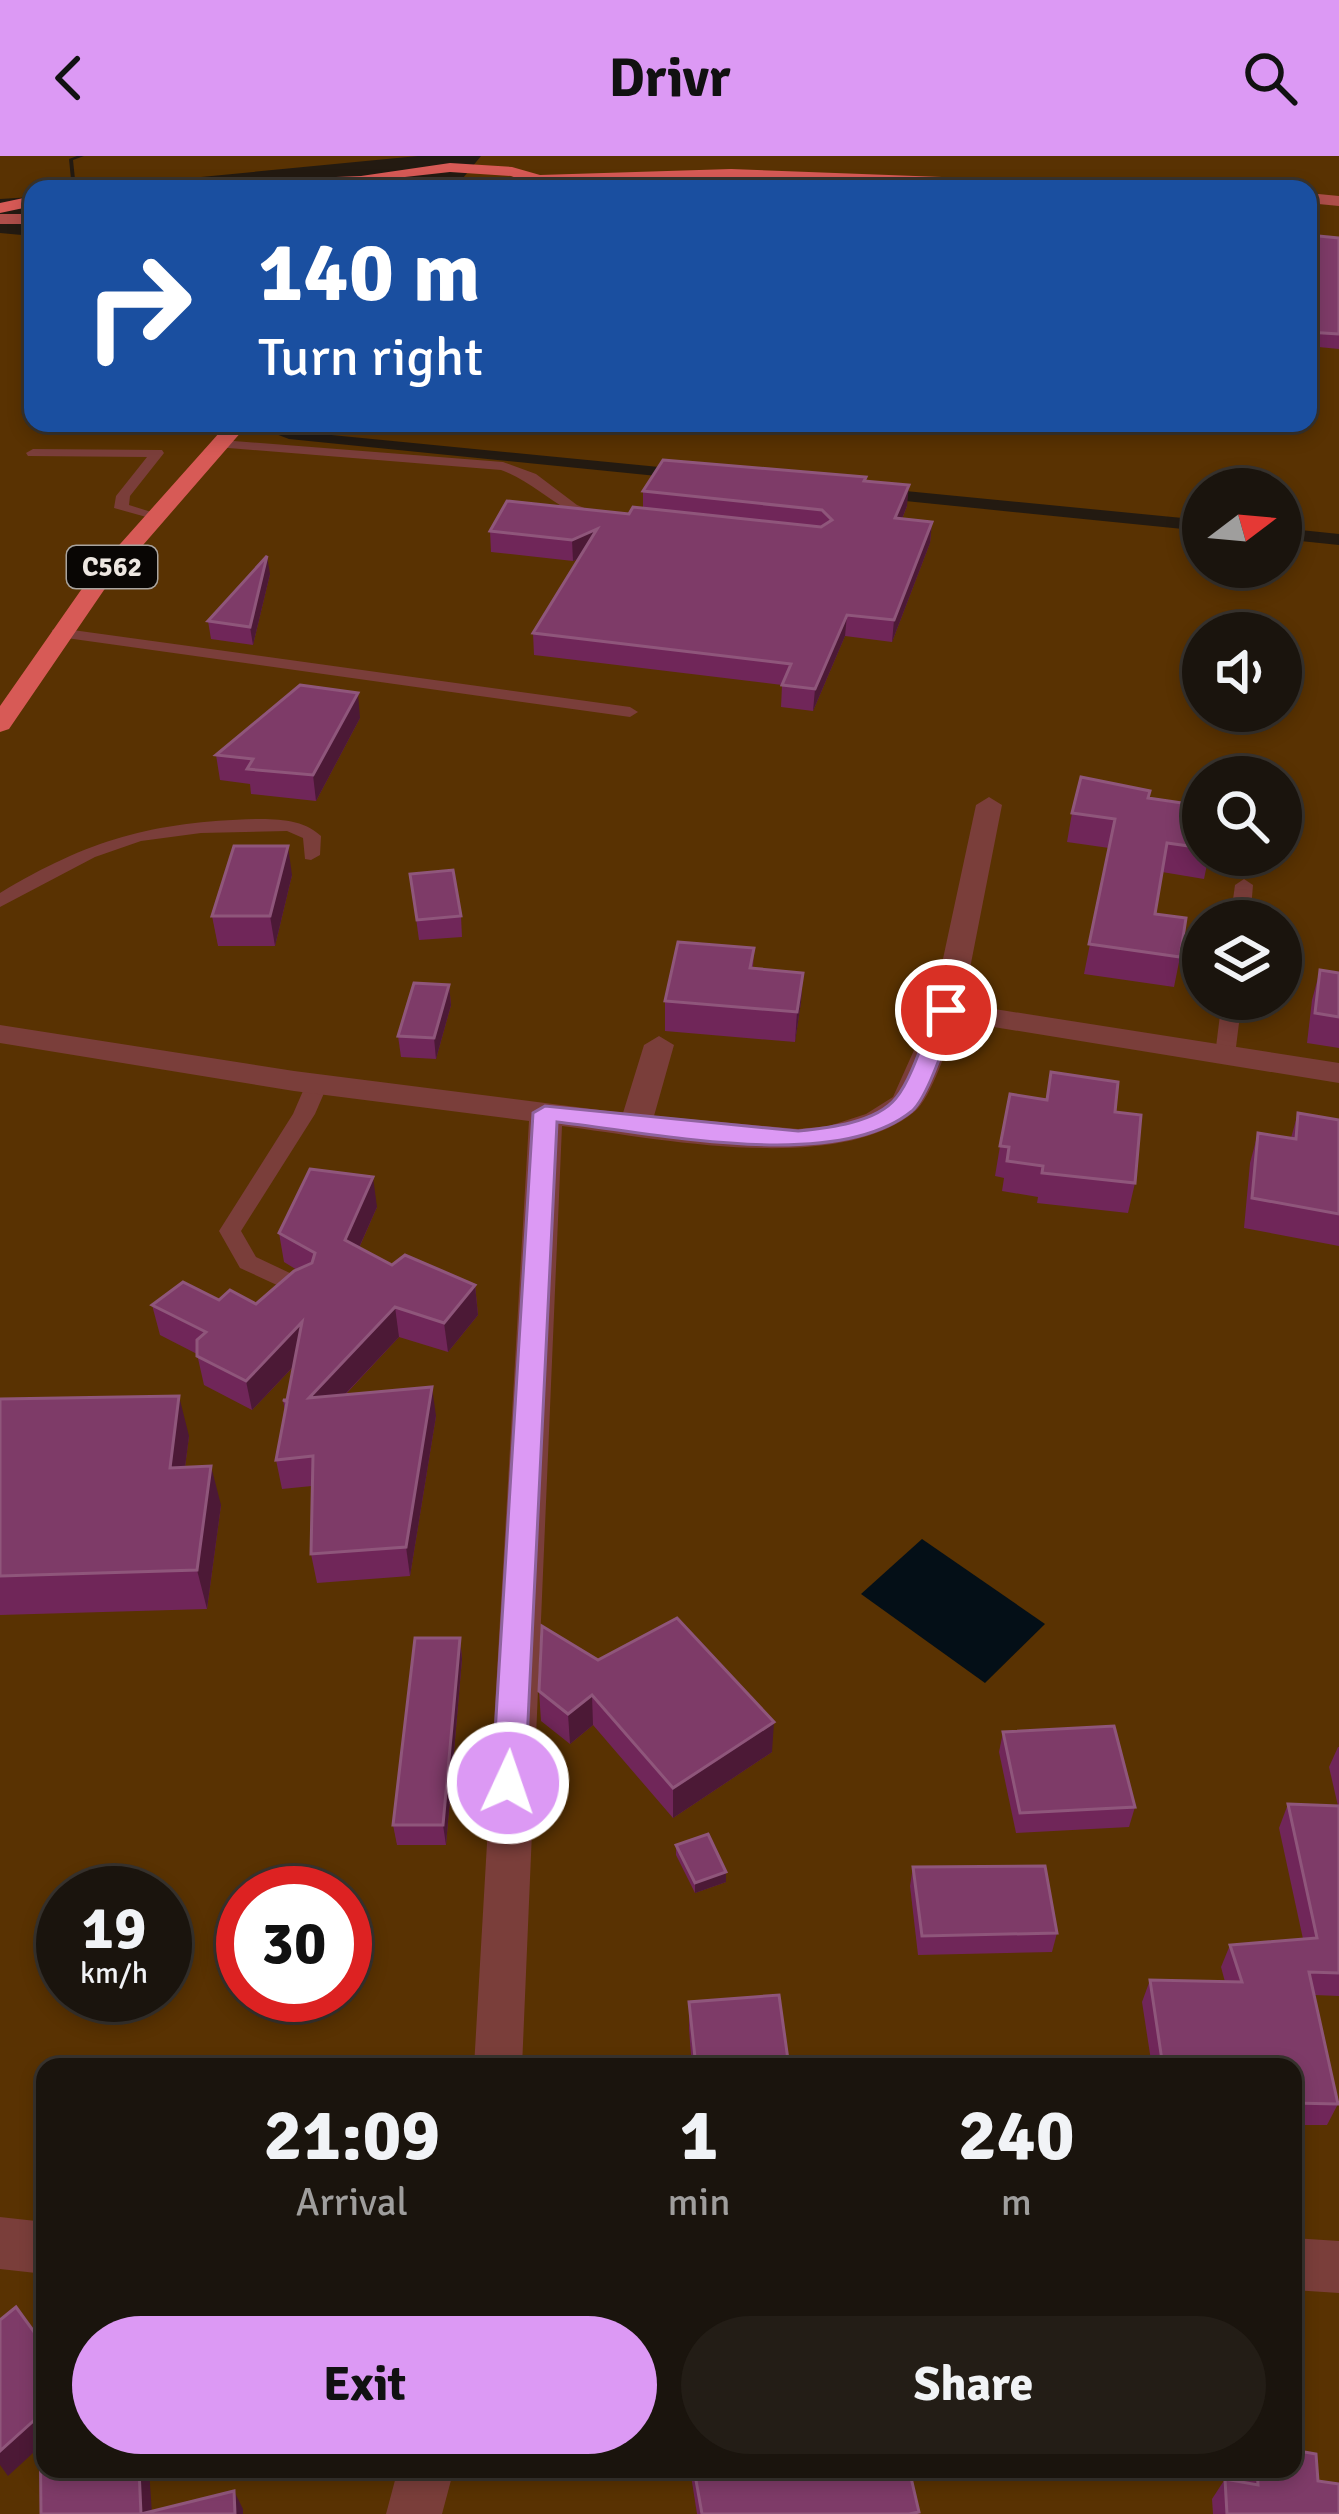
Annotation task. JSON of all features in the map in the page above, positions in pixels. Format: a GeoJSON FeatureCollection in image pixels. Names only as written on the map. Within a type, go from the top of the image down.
{"type":"FeatureCollection","features":[{"type":"Feature","properties":{"kind":"main road"},"geometry":{"type":"LineString","coordinates":[[432,169],[460,156]]}},
{"type":"Feature","properties":{"kind":"main road"},"geometry":{"type":"LineString","coordinates":[[482,156],[538,180]]}},
{"type":"Feature","properties":{"kind":"main road"},"geometry":{"type":"LineString","coordinates":[[359,180],[432,169],[509,169]]}},
{"type":"Feature","properties":{"kind":"main road"},"geometry":{"type":"LineString","coordinates":[[615,180],[731,173],[895,180]]}},
{"type":"Feature","properties":{"kind":"main road","name":"C562"},"geometry":{"type":"LineString","coordinates":[[0,724],[58,633],[231,432]]}},
{"type":"Feature","properties":{"kind":"street"},"geometry":{"type":"LineString","coordinates":[[0,1034],[317,1084],[635,1125],[798,1139],[832,1136],[877,1121],[906,1103],[946,1010],[988,805]]}},
{"type":"Feature","properties":{"kind":"street"},"geometry":{"type":"LineString","coordinates":[[946,1010],[1339,1073]]}},
{"type":"Feature","properties":{"kind":"street"},"geometry":{"type":"LineString","coordinates":[[635,1125],[659,1045]]}},
{"type":"Feature","properties":{"kind":"street"},"geometry":{"type":"LineString","coordinates":[[497,2058],[545,1113]]}},
{"type":"Feature","properties":{"kind":"street"},"geometry":{"type":"LineString","coordinates":[[0,2243],[36,2247]]}},
{"type":"Feature","properties":{"kind":"street"},"geometry":{"type":"LineString","coordinates":[[1302,2264],[1339,2266]]}},
{"type":"Feature","properties":{"kind":"street"},"geometry":{"type":"LineString","coordinates":[[414,2514],[424,2478]]}},
{"type":"Feature","properties":{"kind":"lane"},"geometry":{"type":"LineString","coordinates":[[221,444],[503,466],[535,478],[581,514],[625,519]]}},
{"type":"Feature","properties":{"kind":"lane"},"geometry":{"type":"LineString","coordinates":[[33,453],[157,449],[123,496],[121,508],[157,516]]}},
{"type":"Feature","properties":{"kind":"lane"},"geometry":{"type":"LineString","coordinates":[[58,633],[630,712]]}},
{"type":"Feature","properties":{"kind":"lane"},"geometry":{"type":"LineString","coordinates":[[0,901],[72,857],[132,834],[171,828],[289,827],[312,836],[311,855]]}},
{"type":"Feature","properties":{"kind":"lane"},"geometry":{"type":"LineString","coordinates":[[1242,900],[1244,885]]}},
{"type":"Feature","properties":{"kind":"lane"},"geometry":{"type":"LineString","coordinates":[[1225,1055],[1229,1020]]}},
{"type":"Feature","properties":{"kind":"lane"},"geometry":{"type":"LineString","coordinates":[[304,1289],[251,1267],[233,1248],[230,1231],[317,1084]]}},
{"type":"Feature","properties":{"kind":"shaded area"},"geometry":{"type":"Polygon","coordinates":[[[0,156],[77,156],[69,159],[71,180],[24,180],[24,198],[0,199],[0,156]]]}},
{"type":"Feature","properties":{"kind":"shaded area"},"geometry":{"type":"Polygon","coordinates":[[[84,156],[418,156],[169,180],[75,180],[73,160],[84,156]]]}},
{"type":"Feature","properties":{"kind":"shaded area"},"geometry":{"type":"Polygon","coordinates":[[[481,156],[1339,156],[1339,534],[1302,530],[1302,468],[1182,468],[1182,518],[301,432],[1317,432],[1317,180],[461,180],[481,156]]]}},
{"type":"Feature","properties":{"kind":"shaded area"},"geometry":{"type":"Polygon","coordinates":[[[0,233],[24,235],[24,432],[271,432],[289,439],[1182,529],[1182,588],[1302,588],[1302,541],[1339,545],[1339,2514],[0,2514],[0,233]]]}},
{"type":"Feature","properties":{"kind":"shaded area"},"geometry":{"type":"Polygon","coordinates":[[[922,1539],[1045,1624],[985,1683],[861,1594],[922,1539]]]}},
{"type":"Feature","properties":{"kind":"building"},"geometry":{"type":"Polygon","coordinates":[[[1317,236],[1339,238],[1339,334],[1317,333],[1317,236]]]}},
{"type":"Feature","properties":{"kind":"building"},"geometry":{"type":"Polygon","coordinates":[[[663,460],[866,477],[864,481],[909,485],[895,518],[932,522],[894,620],[847,615],[815,689],[782,685],[791,664],[533,633],[597,529],[572,540],[490,531],[507,501],[629,514],[633,507],[821,527],[832,520],[822,510],[643,491],[663,460]]]}},
{"type":"Feature","properties":{"kind":"building"},"geometry":{"type":"Polygon","coordinates":[[[267,556],[250,627],[208,621],[267,556]]]}},
{"type":"Feature","properties":{"kind":"building"},"geometry":{"type":"Polygon","coordinates":[[[300,685],[358,693],[313,775],[247,769],[253,759],[216,755],[300,685]]]}},
{"type":"Feature","properties":{"kind":"building"},"geometry":{"type":"Polygon","coordinates":[[[1081,777],[1150,791],[1148,798],[1182,803],[1182,845],[1167,843],[1155,914],[1182,917],[1180,957],[1089,944],[1115,819],[1072,813],[1081,777]]]}},
{"type":"Feature","properties":{"kind":"building"},"geometry":{"type":"Polygon","coordinates":[[[234,846],[288,846],[270,916],[212,916],[234,846]]]}},
{"type":"Feature","properties":{"kind":"building"},"geometry":{"type":"Polygon","coordinates":[[[453,870],[461,916],[417,920],[410,874],[453,870]]]}},
{"type":"Feature","properties":{"kind":"building"},"geometry":{"type":"Polygon","coordinates":[[[678,942],[754,948],[750,968],[803,973],[797,1012],[665,1001],[678,942]]]}},
{"type":"Feature","properties":{"kind":"building"},"geometry":{"type":"Polygon","coordinates":[[[1320,970],[1339,973],[1339,1017],[1315,1013],[1320,970]]]}},
{"type":"Feature","properties":{"kind":"building"},"geometry":{"type":"Polygon","coordinates":[[[414,983],[449,985],[434,1038],[398,1036],[414,983]]]}},
{"type":"Feature","properties":{"kind":"building"},"geometry":{"type":"Polygon","coordinates":[[[1051,1072],[1118,1082],[1115,1112],[1141,1115],[1135,1183],[1042,1173],[1043,1166],[1007,1161],[1009,1147],[1000,1146],[1010,1094],[1047,1100],[1051,1072]]]}},
{"type":"Feature","properties":{"kind":"building"},"geometry":{"type":"Polygon","coordinates":[[[1298,1113],[1339,1120],[1339,1214],[1252,1198],[1258,1133],[1296,1139],[1298,1113]]]}},
{"type":"Feature","properties":{"kind":"building"},"geometry":{"type":"Polygon","coordinates":[[[310,1169],[373,1177],[345,1240],[392,1265],[405,1255],[475,1285],[444,1323],[395,1307],[309,1398],[432,1387],[406,1547],[311,1554],[313,1456],[276,1460],[287,1402],[283,1400],[287,1400],[302,1322],[246,1381],[197,1356],[197,1340],[206,1332],[152,1305],[183,1282],[219,1300],[230,1290],[256,1304],[294,1271],[312,1263],[315,1253],[279,1233],[310,1169]]]}},
{"type":"Feature","properties":{"kind":"building"},"geometry":{"type":"Polygon","coordinates":[[[179,1396],[170,1468],[211,1466],[197,1570],[0,1576],[0,1399],[179,1396]]]}},
{"type":"Feature","properties":{"kind":"building"},"geometry":{"type":"Polygon","coordinates":[[[677,1618],[774,1722],[673,1788],[592,1695],[568,1714],[539,1691],[542,1626],[598,1660],[677,1618]]]}},
{"type":"Feature","properties":{"kind":"building"},"geometry":{"type":"Polygon","coordinates":[[[415,1638],[460,1638],[443,1825],[393,1825],[415,1638]]]}},
{"type":"Feature","properties":{"kind":"building"},"geometry":{"type":"Polygon","coordinates":[[[1114,1726],[1135,1807],[1020,1813],[1003,1732],[1114,1726]]]}},
{"type":"Feature","properties":{"kind":"building"},"geometry":{"type":"Polygon","coordinates":[[[1288,1804],[1339,1806],[1339,1973],[1309,1972],[1338,2104],[1302,2103],[1302,2058],[1162,2058],[1150,1980],[1242,1982],[1230,1945],[1317,1938],[1288,1804]]]}},
{"type":"Feature","properties":{"kind":"building"},"geometry":{"type":"Polygon","coordinates":[[[708,1834],[726,1872],[695,1883],[676,1845],[708,1834]]]}},
{"type":"Feature","properties":{"kind":"building"},"geometry":{"type":"Polygon","coordinates":[[[1045,1866],[1057,1933],[922,1936],[913,1867],[1045,1866]]]}},
{"type":"Feature","properties":{"kind":"building"},"geometry":{"type":"Polygon","coordinates":[[[779,1995],[788,2058],[695,2058],[689,2002],[779,1995]]]}},
{"type":"Feature","properties":{"kind":"building"},"geometry":{"type":"Polygon","coordinates":[[[16,2307],[36,2335],[36,2419],[0,2451],[0,2320],[16,2307]]]}},
{"type":"Feature","properties":{"kind":"building"},"geometry":{"type":"Polygon","coordinates":[[[1302,2452],[1316,2454],[1318,2481],[1339,2484],[1339,2514],[1227,2514],[1225,2479],[1258,2485],[1258,2478],[1302,2478],[1302,2452]]]}},
{"type":"Feature","properties":{"kind":"building"},"geometry":{"type":"Polygon","coordinates":[[[41,2478],[139,2478],[141,2514],[41,2514],[41,2478]]]}},
{"type":"Feature","properties":{"kind":"building"},"geometry":{"type":"Polygon","coordinates":[[[696,2478],[911,2478],[919,2512],[909,2514],[702,2514],[696,2478]]]}},
{"type":"Feature","properties":{"kind":"building"},"geometry":{"type":"Polygon","coordinates":[[[234,2491],[235,2514],[141,2514],[234,2491]]]}},
{"type":"Feature","properties":{"kind":"route"},"geometry":{"type":"LineString","coordinates":[[508,1783],[545,1113],[798,1139],[832,1136],[877,1121],[906,1103],[946,1010]]}}]}
